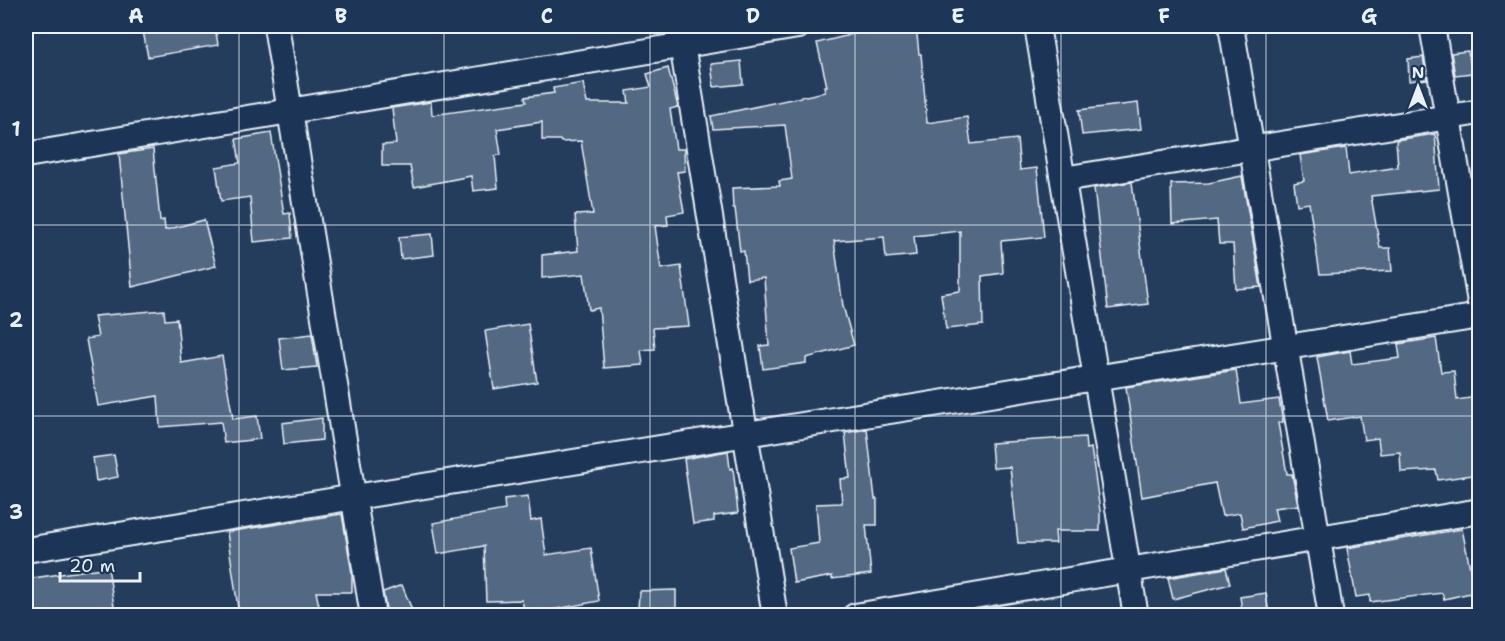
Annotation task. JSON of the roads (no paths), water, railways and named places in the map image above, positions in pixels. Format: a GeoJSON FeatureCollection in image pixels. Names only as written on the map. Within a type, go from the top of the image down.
{"type":"FeatureCollection","features":[{"type":"Feature","properties":{"kind":"street"},"geometry":{"type":"LineString","coordinates":[[276,26],[373,615]]}},
{"type":"Feature","properties":{"kind":"street"},"geometry":{"type":"LineString","coordinates":[[26,155],[290,111],[681,35],[798,26]]}},
{"type":"Feature","properties":{"kind":"street"},"geometry":{"type":"LineString","coordinates":[[1037,26],[1136,615]]}},
{"type":"Feature","properties":{"kind":"street"},"geometry":{"type":"LineString","coordinates":[[1232,26],[1331,615]]}},
{"type":"Feature","properties":{"kind":"street"},"geometry":{"type":"LineString","coordinates":[[1432,26],[1479,302]]}},
{"type":"Feature","properties":{"kind":"street"},"geometry":{"type":"LineString","coordinates":[[681,35],[775,615]]}},
{"type":"Feature","properties":{"kind":"street"},"geometry":{"type":"LineString","coordinates":[[1063,179],[1479,112]]}},
{"type":"Feature","properties":{"kind":"street"},"geometry":{"type":"LineString","coordinates":[[26,550],[1479,316]]}},
{"type":"Feature","properties":{"kind":"street"},"geometry":{"type":"LineString","coordinates":[[855,615],[1479,511]]}}]}
